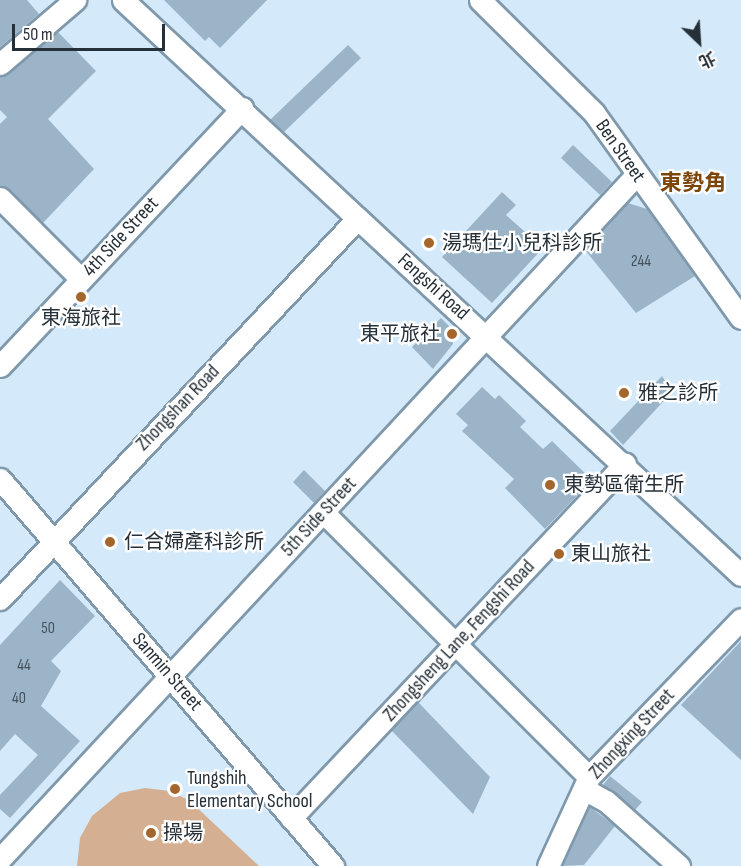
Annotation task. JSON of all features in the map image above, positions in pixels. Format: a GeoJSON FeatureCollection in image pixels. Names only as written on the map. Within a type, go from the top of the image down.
{"type":"FeatureCollection","features":[{"type":"Feature","properties":{"kind":"street"},"geometry":{"type":"LineString","coordinates":[[0,64],[75,0]]}},
{"type":"Feature","properties":{"kind":"street","name":"Fengshi Road"},"geometry":{"type":"LineString","coordinates":[[123,0],[242,108],[357,219],[625,464],[741,575]]}},
{"type":"Feature","properties":{"kind":"street","name":"Ben Street"},"geometry":{"type":"LineString","coordinates":[[480,0],[594,113],[741,318]]}},
{"type":"Feature","properties":{"kind":"street","name":"4th Side Street"},"geometry":{"type":"LineString","coordinates":[[0,366],[242,108]]}},
{"type":"Feature","properties":{"kind":"street","name":"5th Side Street"},"geometry":{"type":"LineString","coordinates":[[0,859],[637,174]]}},
{"type":"Feature","properties":{"kind":"street"},"geometry":{"type":"LineString","coordinates":[[0,198],[81,279]]}},
{"type":"Feature","properties":{"kind":"street","name":"Zhongshan Road"},"geometry":{"type":"LineString","coordinates":[[0,598],[357,219]]}},
{"type":"Feature","properties":{"kind":"street","name":"Zhongsheng Lane, Fengshi Road"},"geometry":{"type":"LineString","coordinates":[[291,818],[625,464]]}},
{"type":"Feature","properties":{"kind":"street","name":"Sanmin Street"},"geometry":{"type":"LineString","coordinates":[[0,479],[172,676],[333,866]]}},
{"type":"Feature","properties":{"kind":"street"},"geometry":{"type":"LineString","coordinates":[[323,512],[457,644],[586,783],[679,866]]}},
{"type":"Feature","properties":{"kind":"street","name":"Zhongxing Street"},"geometry":{"type":"LineString","coordinates":[[548,866],[586,783],[741,619]]}},
{"type":"Feature","properties":{"kind":"shaded area"},"geometry":{"type":"Polygon","coordinates":[[[145,788],[170,791],[190,801],[259,866],[77,866],[80,838],[92,816],[120,793],[145,788]]]}},
{"type":"Feature","properties":{"kind":"building"},"geometry":{"type":"Polygon","coordinates":[[[0,0],[27,0],[39,14],[0,47],[0,0]]]}},
{"type":"Feature","properties":{"kind":"building"},"geometry":{"type":"Polygon","coordinates":[[[164,0],[267,0],[220,48],[209,37],[205,41],[164,0]]]}},
{"type":"Feature","properties":{"kind":"building"},"geometry":{"type":"Polygon","coordinates":[[[58,32],[96,71],[48,119],[94,169],[43,223],[9,189],[0,186],[0,124],[7,117],[0,110],[0,76],[58,32]]]}},
{"type":"Feature","properties":{"kind":"building"},"geometry":{"type":"Polygon","coordinates":[[[348,45],[361,58],[284,132],[270,120],[348,45]]]}},
{"type":"Feature","properties":{"kind":"building"},"geometry":{"type":"Polygon","coordinates":[[[573,145],[612,182],[600,195],[561,158],[573,145]]]}},
{"type":"Feature","properties":{"kind":"building"},"geometry":{"type":"Polygon","coordinates":[[[502,192],[516,205],[506,215],[543,248],[492,303],[442,257],[502,192]]]}},
{"type":"Feature","properties":{"kind":"building"},"geometry":{"type":"Polygon","coordinates":[[[628,203],[647,209],[695,276],[636,313],[585,250],[628,203]]]}},
{"type":"Feature","properties":{"kind":"building"},"geometry":{"type":"Polygon","coordinates":[[[441,318],[451,328],[453,344],[433,369],[412,347],[441,318]]]}},
{"type":"Feature","properties":{"kind":"building"},"geometry":{"type":"Polygon","coordinates":[[[662,376],[672,392],[623,445],[610,431],[662,376]]]}},
{"type":"Feature","properties":{"kind":"building"},"geometry":{"type":"Polygon","coordinates":[[[482,387],[495,399],[499,395],[526,421],[520,427],[543,449],[552,441],[592,480],[545,529],[505,488],[514,479],[462,431],[468,425],[456,414],[482,387]]]}},
{"type":"Feature","properties":{"kind":"building"},"geometry":{"type":"Polygon","coordinates":[[[304,470],[325,491],[314,503],[293,482],[304,470]]]}},
{"type":"Feature","properties":{"kind":"building"},"geometry":{"type":"Polygon","coordinates":[[[60,580],[95,616],[51,661],[61,671],[41,706],[80,741],[10,818],[0,809],[0,795],[38,755],[15,734],[0,751],[0,645],[60,580]]]}},
{"type":"Feature","properties":{"kind":"building"},"geometry":{"type":"Polygon","coordinates":[[[741,641],[741,760],[681,705],[741,641]]]}},
{"type":"Feature","properties":{"kind":"building"},"geometry":{"type":"Polygon","coordinates":[[[418,702],[490,777],[473,814],[391,730],[418,702]]]}},
{"type":"Feature","properties":{"kind":"building"},"geometry":{"type":"Polygon","coordinates":[[[610,776],[642,802],[635,810],[603,785],[610,776]]]}},
{"type":"Feature","properties":{"kind":"building"},"geometry":{"type":"Polygon","coordinates":[[[589,806],[615,826],[584,865],[562,866],[589,806]]]}},
{"type":"Feature","properties":{"kind":"place","name":"湯瑪仕小兒科診所"},"geometry":{"type":"Point","coordinates":[429,243]}},
{"type":"Feature","properties":{"kind":"place","name":"東海旅社"},"geometry":{"type":"Point","coordinates":[81,297]}},
{"type":"Feature","properties":{"kind":"place","name":"東平旅社"},"geometry":{"type":"Point","coordinates":[452,334]}},
{"type":"Feature","properties":{"kind":"place","name":"雅之診所"},"geometry":{"type":"Point","coordinates":[624,393]}},
{"type":"Feature","properties":{"kind":"place","name":"東勢區衛生所"},"geometry":{"type":"Point","coordinates":[550,485]}},
{"type":"Feature","properties":{"kind":"place","name":"仁合婦產科診所"},"geometry":{"type":"Point","coordinates":[110,542]}},
{"type":"Feature","properties":{"kind":"place","name":"東山旅社"},"geometry":{"type":"Point","coordinates":[559,554]}},
{"type":"Feature","properties":{"kind":"place","name":"Tungshih Elementary School"},"geometry":{"type":"Point","coordinates":[175,789]}},
{"type":"Feature","properties":{"kind":"place","name":"操場"},"geometry":{"type":"Point","coordinates":[151,833]}},
{"type":"Feature","properties":{"kind":"district","name":"東勢角"},"geometry":{"type":"Point","coordinates":[693,184]}}]}
